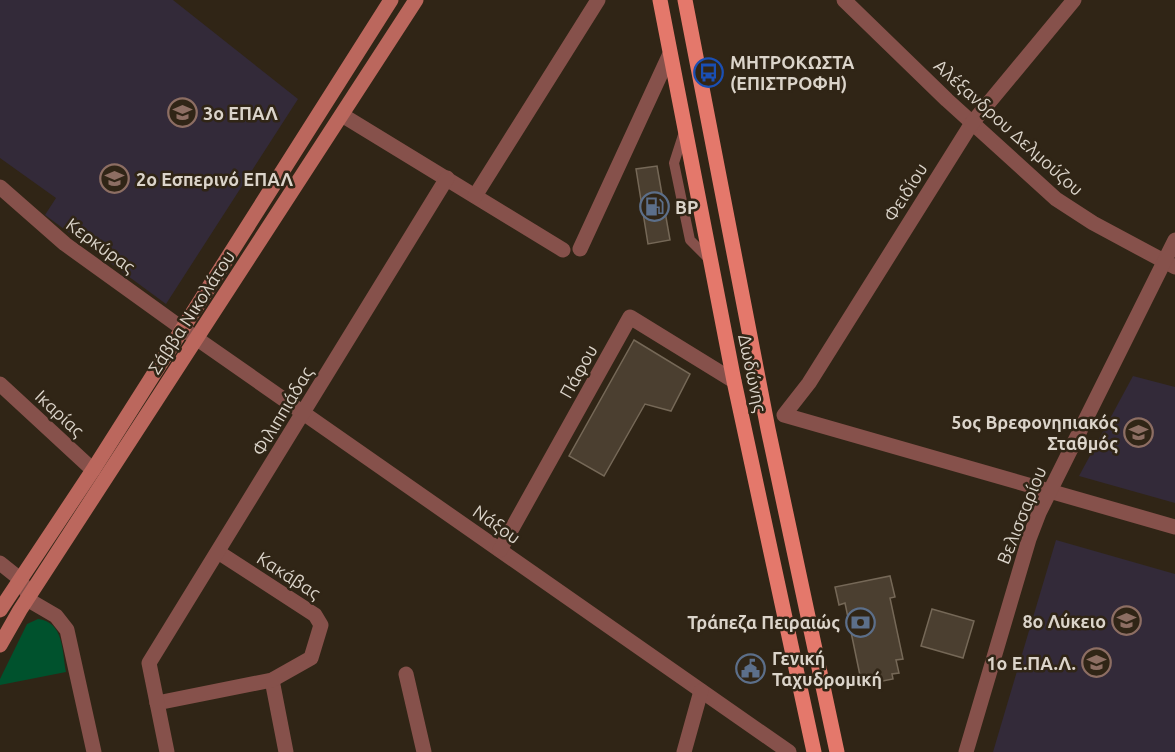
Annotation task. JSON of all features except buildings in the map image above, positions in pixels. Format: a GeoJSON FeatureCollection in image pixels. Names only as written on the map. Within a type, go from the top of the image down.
{"type":"FeatureCollection","features":[{"type":"Feature","properties":{"kind":"main road","name":"Δωδώνης"},"geometry":{"type":"LineString","coordinates":[[660,0],[709,259],[814,752]]}},
{"type":"Feature","properties":{"kind":"main road","name":"Δωδώνης"},"geometry":{"type":"LineString","coordinates":[[685,0],[768,429],[837,752]]}},
{"type":"Feature","properties":{"kind":"street","name":"Σάββα Νικολάτου"},"geometry":{"type":"LineString","coordinates":[[0,610],[93,470],[392,0]]}},
{"type":"Feature","properties":{"kind":"street","name":"Σάββα Νικολάτου"},"geometry":{"type":"LineString","coordinates":[[0,645],[28,597],[416,0]]}},
{"type":"Feature","properties":{"kind":"street"},"geometry":{"type":"LineString","coordinates":[[475,196],[598,0]]}},
{"type":"Feature","properties":{"kind":"street","name":"Αλέξανδρου Δελμούζου"},"geometry":{"type":"LineString","coordinates":[[844,0],[972,123],[1056,199],[1093,223],[1170,264]]}},
{"type":"Feature","properties":{"kind":"street","name":"Φειδίου"},"geometry":{"type":"LineString","coordinates":[[768,429],[784,415],[809,383],[972,123],[1074,0]]}},
{"type":"Feature","properties":{"kind":"street"},"geometry":{"type":"LineString","coordinates":[[580,249],[669,56]]}},
{"type":"Feature","properties":{"kind":"street"},"geometry":{"type":"LineString","coordinates":[[342,115],[563,250]]}},
{"type":"Feature","properties":{"kind":"street","name":"Φιλιππιάδας"},"geometry":{"type":"LineString","coordinates":[[157,704],[150,663],[447,178]]}},
{"type":"Feature","properties":{"kind":"street","name":"Κερκύρας"},"geometry":{"type":"LineString","coordinates":[[2,195],[65,244],[183,329]]}},
{"type":"Feature","properties":{"kind":"street","name":"Βελισσαρίου"},"geometry":{"type":"LineString","coordinates":[[966,752],[1029,539],[1049,491],[1170,264],[1175,240]]}},
{"type":"Feature","properties":{"kind":"street","name":"Πάφου"},"geometry":{"type":"LineString","coordinates":[[500,550],[630,317],[734,381]]}},
{"type":"Feature","properties":{"kind":"street","name":"Νάξου"},"geometry":{"type":"LineString","coordinates":[[183,329],[789,752]]}},
{"type":"Feature","properties":{"kind":"street","name":"Ικαρίας"},"geometry":{"type":"LineString","coordinates":[[0,384],[93,470]]}},
{"type":"Feature","properties":{"kind":"street"},"geometry":{"type":"LineString","coordinates":[[764,406],[784,415],[1175,527]]}},
{"type":"Feature","properties":{"kind":"street","name":"Κακάβας"},"geometry":{"type":"LineString","coordinates":[[157,704],[272,680],[311,658],[321,625],[315,615],[218,552]]}},
{"type":"Feature","properties":{"kind":"street"},"geometry":{"type":"LineString","coordinates":[[0,564],[20,579],[28,597],[35,604],[56,616],[68,630],[94,752]]}},
{"type":"Feature","properties":{"kind":"street"},"geometry":{"type":"LineString","coordinates":[[406,674],[424,752]]}},
{"type":"Feature","properties":{"kind":"street"},"geometry":{"type":"LineString","coordinates":[[272,680],[286,752]]}},
{"type":"Feature","properties":{"kind":"street"},"geometry":{"type":"LineString","coordinates":[[684,752],[701,691]]}},
{"type":"Feature","properties":{"kind":"street"},"geometry":{"type":"LineString","coordinates":[[157,704],[167,752]]}},
{"type":"Feature","properties":{"kind":"shaded area"},"geometry":{"type":"Polygon","coordinates":[[[0,0],[173,0],[298,99],[166,304],[45,215],[56,198],[0,158],[0,0]]]}},
{"type":"Feature","properties":{"kind":"shaded area","name":"5ος Βρεφονηπιακός Σταθμός"},"geometry":{"type":"Polygon","coordinates":[[[1133,376],[1175,387],[1175,503],[1079,476],[1133,376]]]}},
{"type":"Feature","properties":{"kind":"shaded area","name":"1ο Ε.ΠΑ.Λ."},"geometry":{"type":"Polygon","coordinates":[[[1056,540],[1175,574],[1175,752],[993,752],[1056,540]]]}},
{"type":"Feature","properties":{"kind":"green space"},"geometry":{"type":"Polygon","coordinates":[[[38,619],[47,621],[57,632],[66,672],[0,685],[0,679],[27,624],[38,619]]]}},
{"type":"Feature","properties":{"kind":"place","name":"ΜΗΤΡΟΚΩΣΤΑ (ΕΠΙΣΤΡΟΦΗ)"},"geometry":{"type":"Point","coordinates":[709,72]}},
{"type":"Feature","properties":{"kind":"place","name":"3ο ΕΠΑΛ"},"geometry":{"type":"Point","coordinates":[182,113]}},
{"type":"Feature","properties":{"kind":"place","name":"2ο Εσπερινό ΕΠΑΛ"},"geometry":{"type":"Point","coordinates":[115,179]}},
{"type":"Feature","properties":{"kind":"place","name":"BP"},"geometry":{"type":"Point","coordinates":[654,207]}},
{"type":"Feature","properties":{"kind":"place","name":"5ος Βρεφονηπιακός Σταθμός"},"geometry":{"type":"Point","coordinates":[1139,432]}},
{"type":"Feature","properties":{"kind":"place","name":"8ο Λύκειο"},"geometry":{"type":"Point","coordinates":[1127,621]}},
{"type":"Feature","properties":{"kind":"place","name":"Τράπεζα Πειραιώς"},"geometry":{"type":"Point","coordinates":[861,622]}},
{"type":"Feature","properties":{"kind":"place","name":"1ο Ε.ΠΑ.Λ."},"geometry":{"type":"Point","coordinates":[1097,663]}},
{"type":"Feature","properties":{"kind":"place","name":"Γενική Ταχυδρομική"},"geometry":{"type":"Point","coordinates":[751,668]}}]}
